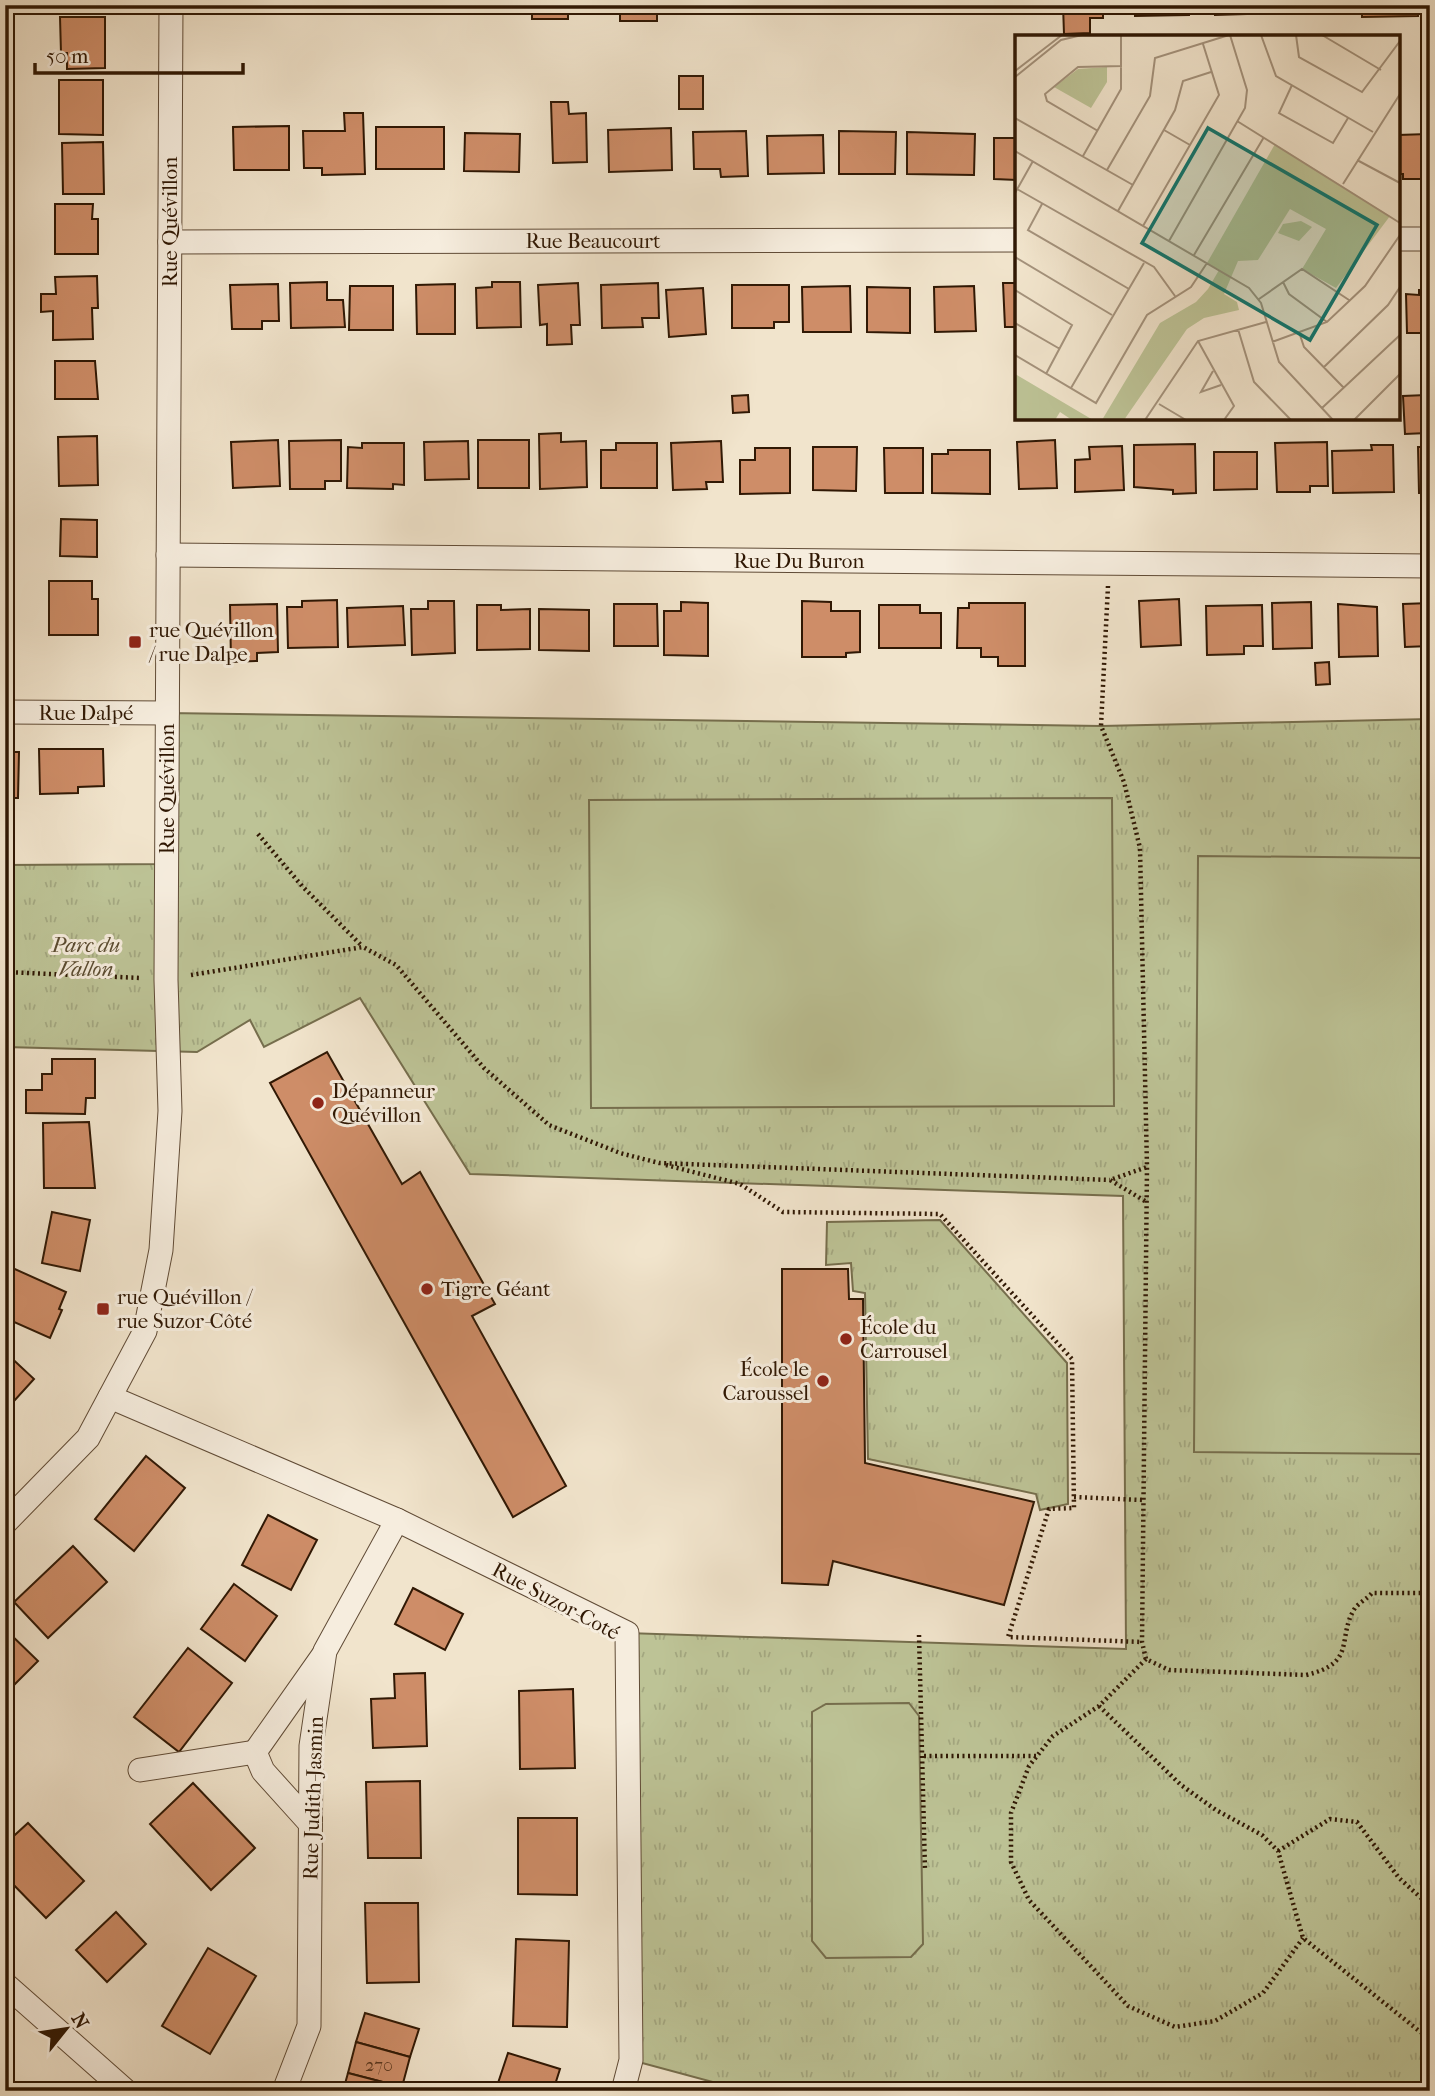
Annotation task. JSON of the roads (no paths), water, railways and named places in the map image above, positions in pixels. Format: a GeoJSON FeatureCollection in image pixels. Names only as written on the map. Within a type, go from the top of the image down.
{"type":"FeatureCollection","features":[{"type":"Feature","properties":{"kind":"street","name":"Rue Quévillon"},"geometry":{"type":"LineString","coordinates":[[5,1523],[88,1438],[145,1331],[161,1250],[170,1111],[166,979],[171,5]]}},
{"type":"Feature","properties":{"kind":"street"},"geometry":{"type":"LineString","coordinates":[[1400,239],[1430,239]]}},
{"type":"Feature","properties":{"kind":"street","name":"Rue Beaucourt"},"geometry":{"type":"LineString","coordinates":[[170,242],[1015,240]]}},
{"type":"Feature","properties":{"kind":"street","name":"Rue Du Buron"},"geometry":{"type":"LineString","coordinates":[[168,555],[1430,566]]}},
{"type":"Feature","properties":{"kind":"street","name":"Rue Dalpé"},"geometry":{"type":"LineString","coordinates":[[5,712],[167,713]]}},
{"type":"Feature","properties":{"kind":"street","name":"Rue Suzor-Coté"},"geometry":{"type":"LineString","coordinates":[[110,1397],[397,1520],[627,1633],[631,2060],[623,2091]]}},
{"type":"Feature","properties":{"kind":"street","name":"Rue Judith-Jasmin"},"geometry":{"type":"LineString","coordinates":[[285,2091],[309,2026],[308,1821],[311,1746],[326,1651],[397,1520]]}},
{"type":"Feature","properties":{"kind":"street"},"geometry":{"type":"LineString","coordinates":[[140,1770],[255,1752],[326,1651]]}},
{"type":"Feature","properties":{"kind":"street"},"geometry":{"type":"LineString","coordinates":[[255,1752],[263,1771],[308,1821]]}},
{"type":"Feature","properties":{"kind":"street"},"geometry":{"type":"LineString","coordinates":[[5,1984],[126,2091]]}},
{"type":"Feature","properties":{"kind":"place","name":"rue Quévillon / rue Dalpe"},"geometry":{"type":"Point","coordinates":[135,642]}},
{"type":"Feature","properties":{"kind":"place","name":"Dépanneur Quévillon"},"geometry":{"type":"Point","coordinates":[318,1103]}},
{"type":"Feature","properties":{"kind":"place","name":"Tigre Géant"},"geometry":{"type":"Point","coordinates":[427,1289]}},
{"type":"Feature","properties":{"kind":"place","name":"rue Quévillon / rue Suzor-Côté"},"geometry":{"type":"Point","coordinates":[103,1309]}},
{"type":"Feature","properties":{"kind":"place","name":"École du Carrousel"},"geometry":{"type":"Point","coordinates":[846,1339]}},
{"type":"Feature","properties":{"kind":"place","name":"École le Caroussel"},"geometry":{"type":"Point","coordinates":[823,1381]}},
{"type":"Feature","properties":{"kind":"park label","name":"Parc du Vallon"},"geometry":{"type":"Point","coordinates":[86,957]}}]}
